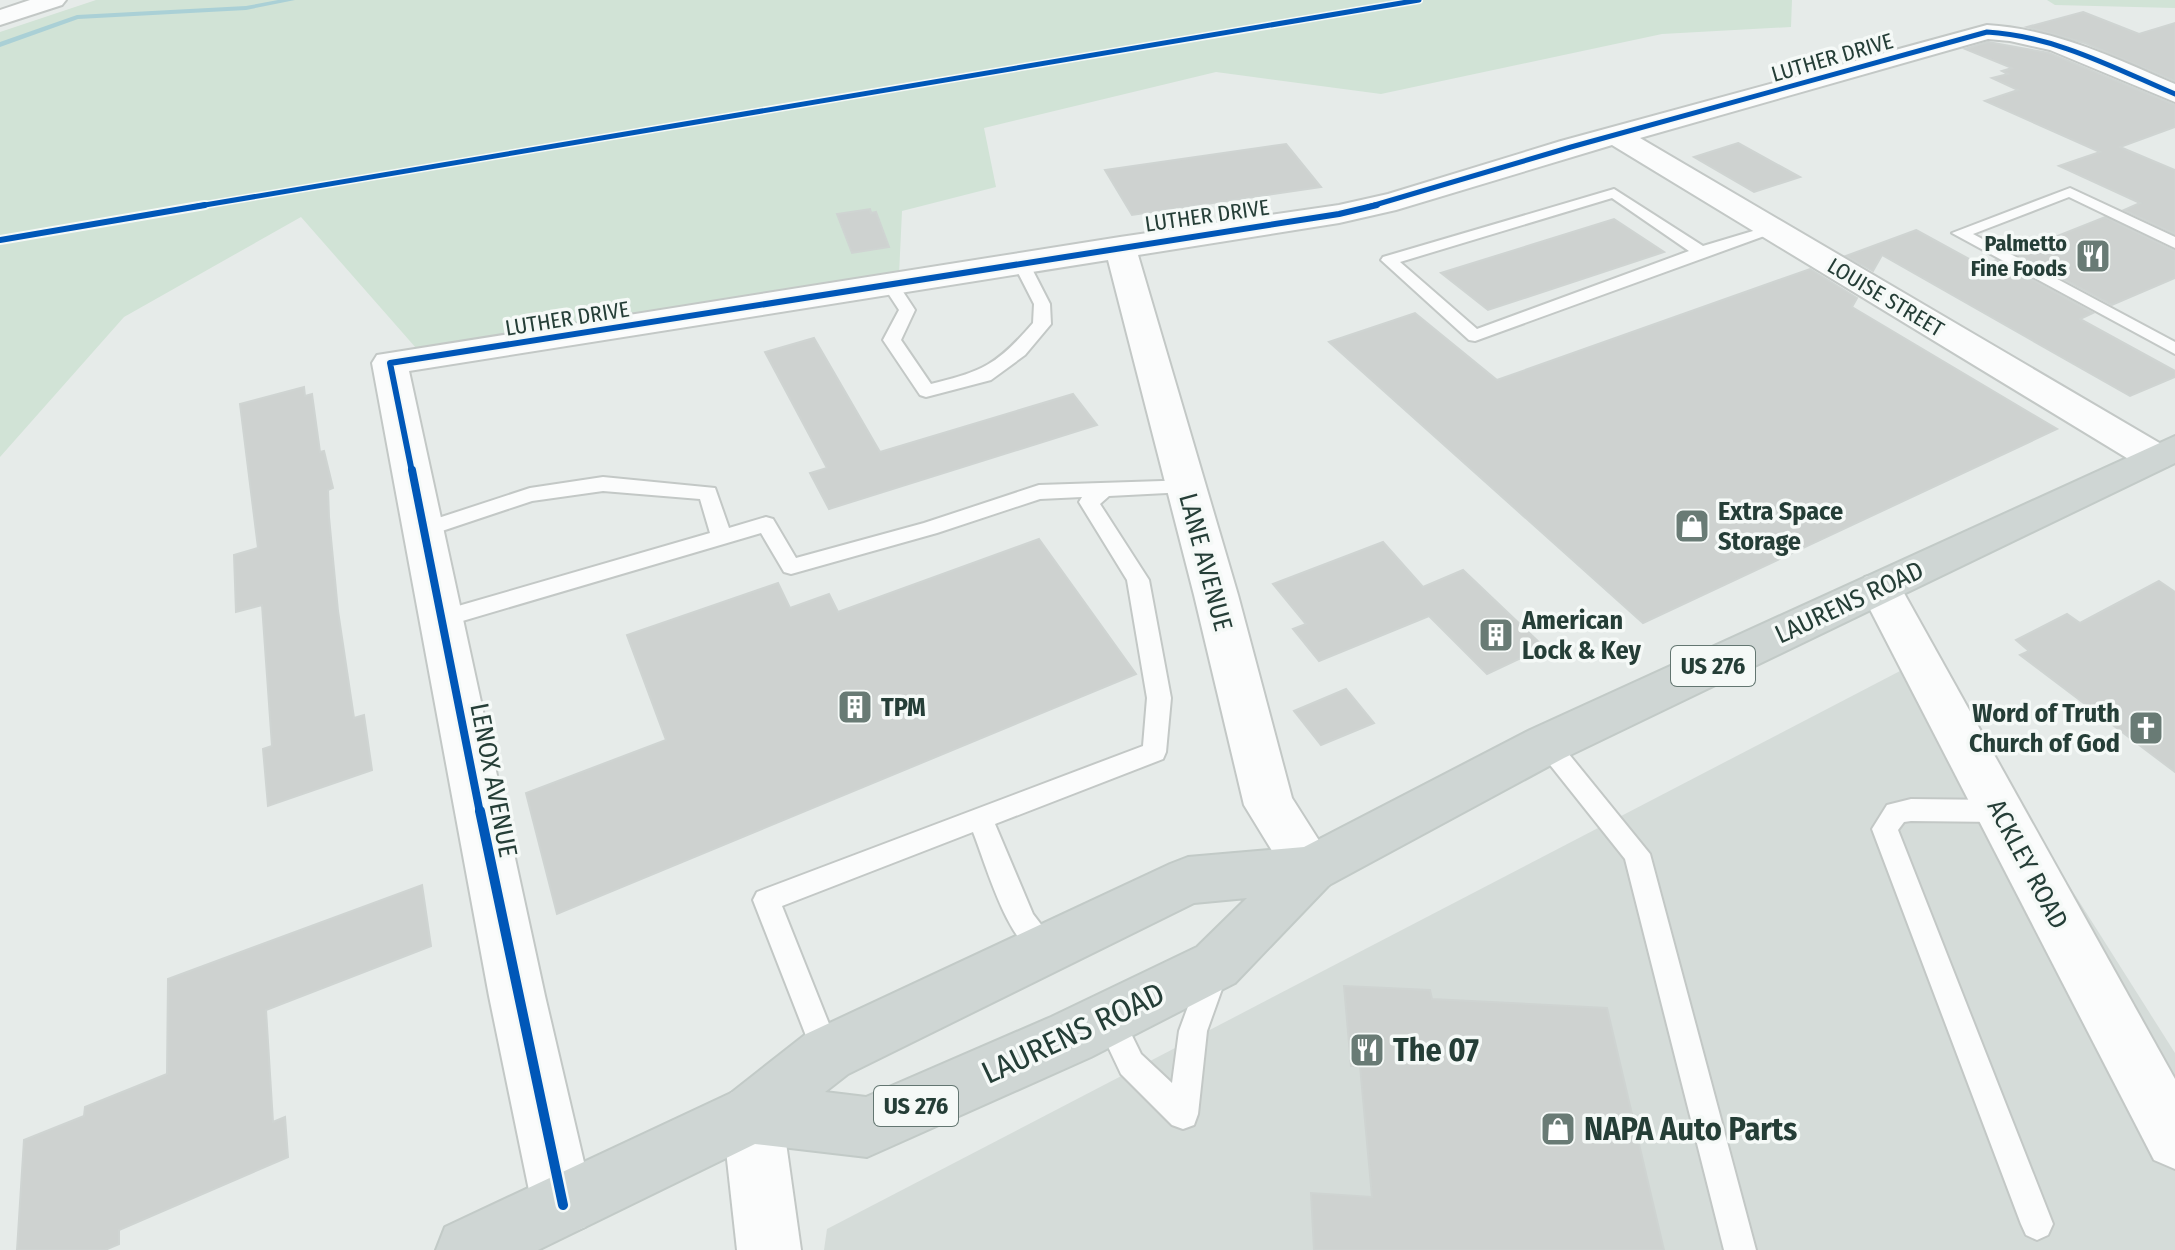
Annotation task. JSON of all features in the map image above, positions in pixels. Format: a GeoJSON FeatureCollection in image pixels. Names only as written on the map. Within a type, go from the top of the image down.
{"type":"FeatureCollection","features":[{"type":"Feature","properties":{"kind":"main road","name":"LAURENS ROAD"},"geometry":{"type":"LineString","coordinates":[[752,1114],[867,1127],[1071,1037],[1216,965],[1311,869],[1547,744],[2164,452]]}},
{"type":"Feature","properties":{"kind":"main road","name":"LAURENS ROAD"},"geometry":{"type":"LineString","coordinates":[[468,1250],[752,1114],[827,1054],[1188,880],[1311,869]]}},
{"type":"Feature","properties":{"kind":"street"},"geometry":{"type":"LineString","coordinates":[[0,18],[54,0]]}},
{"type":"Feature","properties":{"kind":"street","name":"LUTHER DRIVE"},"geometry":{"type":"LineString","coordinates":[[390,363],[1339,214],[1410,197],[1571,147],[1987,32],[2046,42],[2175,94]]}},
{"type":"Feature","properties":{"kind":"street","name":"LOUISE STREET"},"geometry":{"type":"LineString","coordinates":[[1617,136],[1773,230],[2164,452]]}},
{"type":"Feature","properties":{"kind":"street","name":"LANE AVENUE"},"geometry":{"type":"LineString","coordinates":[[1120,246],[1269,805],[1311,869]]}},
{"type":"Feature","properties":{"kind":"street","name":"LENOX AVENUE"},"geometry":{"type":"LineString","coordinates":[[390,363],[517,996],[563,1205]]}},
{"type":"Feature","properties":{"kind":"street","name":"ACKLEY ROAD"},"geometry":{"type":"LineString","coordinates":[[1880,588],[2175,1139]]}},
{"type":"Feature","properties":{"kind":"street"},"geometry":{"type":"LineString","coordinates":[[752,1114],[769,1250]]}},
{"type":"Feature","properties":{"kind":"lane"},"geometry":{"type":"LineString","coordinates":[[2175,243],[2070,192],[1960,233],[2175,349]]}},
{"type":"Feature","properties":{"kind":"lane"},"geometry":{"type":"LineString","coordinates":[[1701,252],[1614,193],[1389,260],[1475,336],[1701,252],[1773,230]]}},
{"type":"Feature","properties":{"kind":"lane"},"geometry":{"type":"LineString","coordinates":[[890,284],[907,310],[892,340],[926,391],[985,376],[1019,351],[1042,324],[1042,304],[1021,263]]}},
{"type":"Feature","properties":{"kind":"lane"},"geometry":{"type":"LineString","coordinates":[[424,530],[530,495],[603,484],[708,493],[721,537]]}},
{"type":"Feature","properties":{"kind":"lane"},"geometry":{"type":"LineString","coordinates":[[442,619],[766,524],[791,567],[930,528],[1039,492],[1186,485]]}},
{"type":"Feature","properties":{"kind":"lane"},"geometry":{"type":"LineString","coordinates":[[827,1054],[766,900],[1154,752],[1159,698],[1138,580],[1089,502],[1104,490]]}},
{"type":"Feature","properties":{"kind":"lane"},"geometry":{"type":"LineString","coordinates":[[1547,744],[1637,854],[1740,1250]]}},
{"type":"Feature","properties":{"kind":"lane"},"geometry":{"type":"LineString","coordinates":[[1999,811],[1911,810],[1896,813],[1885,829],[2037,1224]]}},
{"type":"Feature","properties":{"kind":"lane"},"geometry":{"type":"LineString","coordinates":[[980,818],[1023,922],[1045,948]]}},
{"type":"Feature","properties":{"kind":"lane"},"geometry":{"type":"LineString","coordinates":[[1108,1017],[1131,1064],[1183,1114],[1193,1031],[1216,965]]}},
{"type":"Feature","properties":{"kind":"shaded area"},"geometry":{"type":"Polygon","coordinates":[[[1925,658],[2175,1053],[2175,1250],[824,1250],[827,1229],[1925,658]]]}},
{"type":"Feature","properties":{"kind":"green space"},"geometry":{"type":"Polygon","coordinates":[[[96,0],[1792,0],[1791,27],[1662,34],[1381,94],[1216,72],[984,128],[996,187],[902,211],[899,275],[416,348],[301,217],[124,317],[0,457],[0,32],[96,0]]]}},
{"type":"Feature","properties":{"kind":"green space"},"geometry":{"type":"Polygon","coordinates":[[[2047,0],[2175,0],[2175,8],[2055,5],[2047,0]]]}},
{"type":"Feature","properties":{"kind":"building"},"geometry":{"type":"Polygon","coordinates":[[[2083,12],[2139,34],[2175,23],[2175,81],[2085,43],[2027,27],[2083,12]]]}},
{"type":"Feature","properties":{"kind":"building"},"geometry":{"type":"Polygon","coordinates":[[[1988,42],[2049,53],[2175,105],[2175,127],[2120,147],[2175,170],[2175,234],[2124,210],[2140,203],[2059,166],[2100,152],[1985,101],[2018,90],[1992,78],[2008,74],[2002,71],[2012,68],[1965,49],[1988,42]]]}},
{"type":"Feature","properties":{"kind":"building"},"geometry":{"type":"Polygon","coordinates":[[[1738,143],[1800,177],[1754,192],[1694,157],[1738,143]]]}},
{"type":"Feature","properties":{"kind":"building"},"geometry":{"type":"Polygon","coordinates":[[[1286,144],[1321,187],[1132,215],[1105,170],[1286,144]]]}},
{"type":"Feature","properties":{"kind":"building"},"geometry":{"type":"Polygon","coordinates":[[[870,209],[871,213],[876,212],[889,247],[852,253],[837,214],[870,209]]]}},
{"type":"Feature","properties":{"kind":"building","name":"Palmetto Fine Foods"},"geometry":{"type":"Polygon","coordinates":[[[2105,217],[2175,251],[2175,278],[2112,305],[2015,253],[2105,217]]]}},
{"type":"Feature","properties":{"kind":"building"},"geometry":{"type":"Polygon","coordinates":[[[1614,219],[1664,252],[1488,310],[1441,273],[1614,219]]]}},
{"type":"Feature","properties":{"kind":"building"},"geometry":{"type":"Polygon","coordinates":[[[1916,230],[1982,266],[1996,260],[2093,313],[2080,319],[2175,371],[2175,377],[2130,396],[1882,255],[1873,271],[1846,256],[1916,230]]]}},
{"type":"Feature","properties":{"kind":"building","name":"Extra Space Storage"},"geometry":{"type":"Polygon","coordinates":[[[1810,269],[1857,298],[1852,307],[2057,429],[1643,623],[1329,342],[1415,313],[1497,380],[1810,269]]]}},
{"type":"Feature","properties":{"kind":"building"},"geometry":{"type":"Polygon","coordinates":[[[814,338],[880,452],[1073,394],[1097,425],[829,509],[810,473],[827,468],[765,352],[814,338]]]}},
{"type":"Feature","properties":{"kind":"building"},"geometry":{"type":"Polygon","coordinates":[[[304,387],[305,396],[312,394],[320,452],[324,451],[333,488],[328,490],[329,517],[338,611],[354,718],[364,715],[372,770],[268,806],[263,749],[272,746],[262,605],[236,612],[234,555],[258,548],[240,404],[304,387]]]}},
{"type":"Feature","properties":{"kind":"building","name":"TPM"},"geometry":{"type":"Polygon","coordinates":[[[1039,539],[1136,674],[557,914],[526,793],[666,740],[627,635],[778,583],[790,608],[829,594],[838,612],[1039,539]]]}},
{"type":"Feature","properties":{"kind":"building"},"geometry":{"type":"Polygon","coordinates":[[[1383,542],[1423,587],[1463,570],[1544,647],[1487,674],[1429,616],[1319,661],[1293,629],[1306,624],[1273,584],[1383,542]]]}},
{"type":"Feature","properties":{"kind":"building","name":"Word of Truth Church of God"},"geometry":{"type":"Polygon","coordinates":[[[2159,581],[2175,592],[2175,772],[2020,655],[2029,651],[2016,640],[2067,614],[2080,623],[2159,581]]]}},
{"type":"Feature","properties":{"kind":"building"},"geometry":{"type":"Polygon","coordinates":[[[1346,689],[1374,723],[1321,745],[1294,711],[1346,689]]]}},
{"type":"Feature","properties":{"kind":"building"},"geometry":{"type":"Polygon","coordinates":[[[422,885],[431,946],[266,1010],[273,1122],[285,1117],[288,1157],[119,1230],[119,1244],[105,1250],[17,1250],[24,1140],[84,1116],[85,1107],[167,1074],[168,979],[422,885]]]}},
{"type":"Feature","properties":{"kind":"building"},"geometry":{"type":"Polygon","coordinates":[[[1344,986],[1430,990],[1432,999],[1607,1008],[1664,1250],[1314,1250],[1311,1193],[1372,1197],[1360,1066],[1351,1066],[1344,986]]]}},
{"type":"Feature","properties":{"kind":"waterway"},"geometry":{"type":"LineString","coordinates":[[0,45],[77,17],[246,8],[291,0]]}},
{"type":"Feature","properties":{"kind":"cycle path"},"geometry":{"type":"LineString","coordinates":[[0,240],[1419,0]]}},
{"type":"Feature","properties":{"kind":"cycle path"},"geometry":{"type":"LineString","coordinates":[[563,1205],[517,996],[390,363],[1339,214],[1396,201],[1571,147],[1987,32],[2010,33],[2059,45],[2175,94]]}},
{"type":"Feature","properties":{"kind":"place","name":"Palmetto Fine Foods"},"geometry":{"type":"Point","coordinates":[2093,256]}},
{"type":"Feature","properties":{"kind":"place","name":"Extra Space Storage"},"geometry":{"type":"Point","coordinates":[1692,526]}},
{"type":"Feature","properties":{"kind":"place","name":"American Lock & Key"},"geometry":{"type":"Point","coordinates":[1496,635]}},
{"type":"Feature","properties":{"kind":"place","name":"TPM"},"geometry":{"type":"Point","coordinates":[855,707]}},
{"type":"Feature","properties":{"kind":"place","name":"Word of Truth Church of God"},"geometry":{"type":"Point","coordinates":[2146,728]}},
{"type":"Feature","properties":{"kind":"place","name":"The 07"},"geometry":{"type":"Point","coordinates":[1367,1050]}},
{"type":"Feature","properties":{"kind":"place","name":"NAPA Auto Parts"},"geometry":{"type":"Point","coordinates":[1558,1129]}}]}
